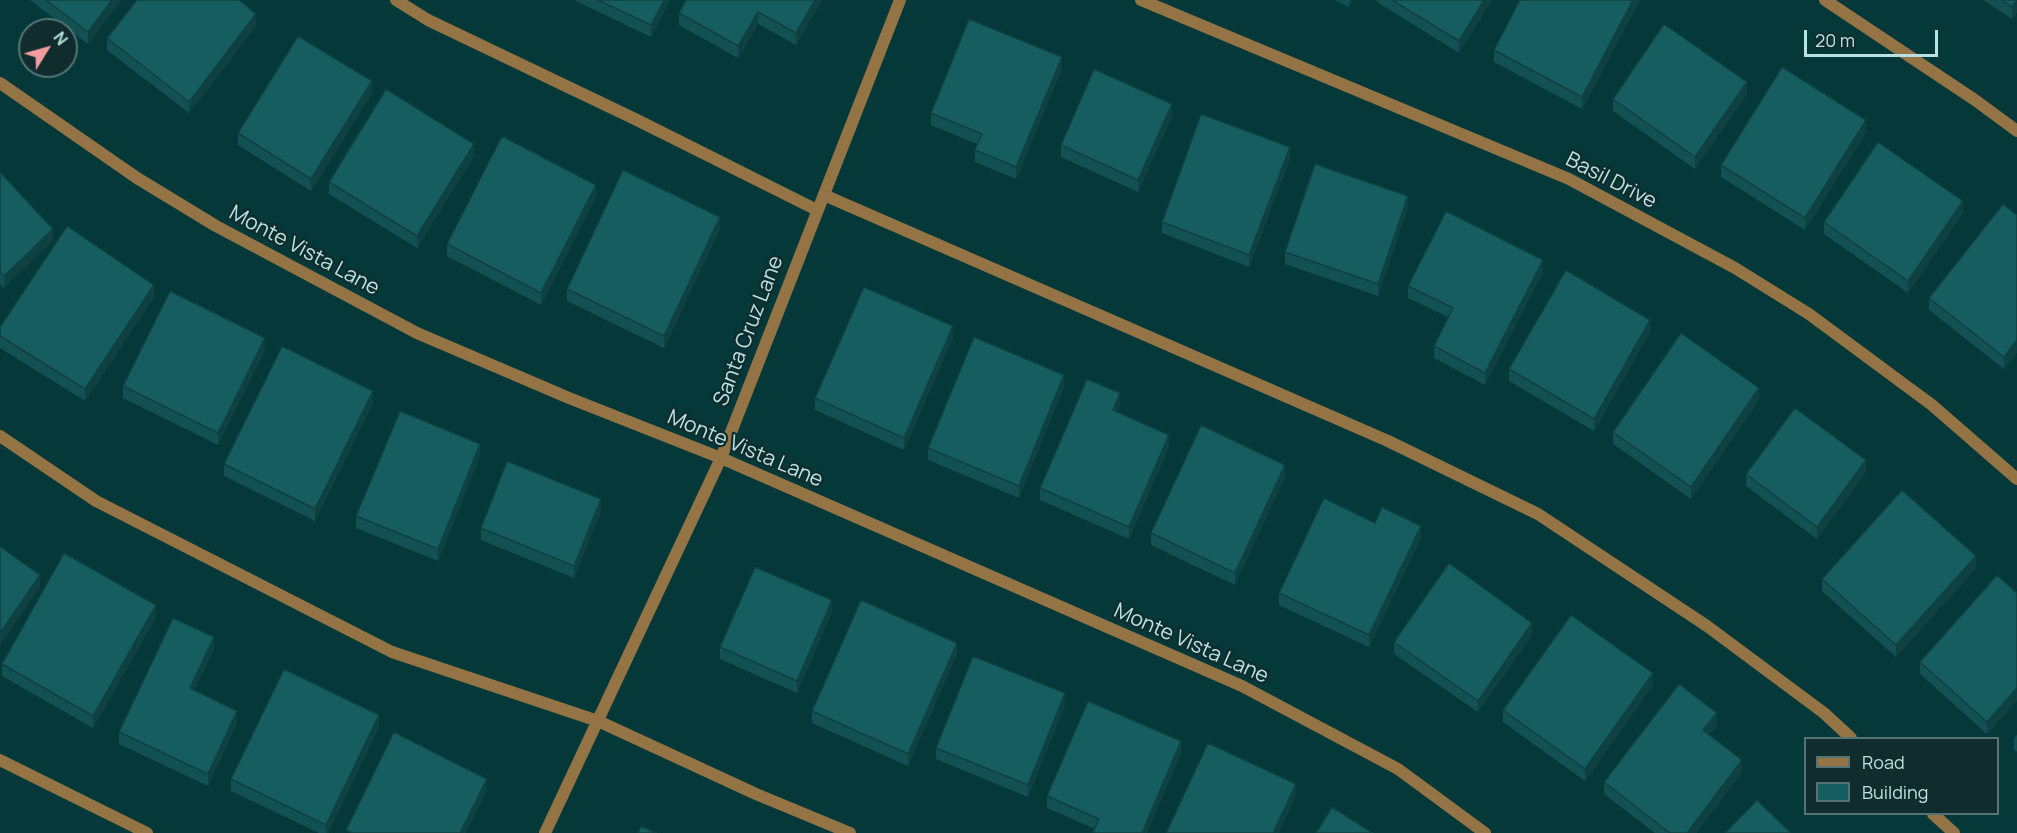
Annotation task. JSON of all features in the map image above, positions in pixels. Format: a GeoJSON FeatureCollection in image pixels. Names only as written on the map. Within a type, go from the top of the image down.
{"type":"FeatureCollection","features":[{"type":"Feature","properties":{"kind":"street"},"geometry":{"type":"LineString","coordinates":[[396,0],[428,20],[818,210]]}},
{"type":"Feature","properties":{"kind":"street","name":"Santa Cruz Lane"},"geometry":{"type":"LineString","coordinates":[[545,833],[721,458],[900,0]]}},
{"type":"Feature","properties":{"kind":"street","name":"Basil Drive"},"geometry":{"type":"LineString","coordinates":[[1141,0],[1569,179],[1735,268],[1809,314],[1932,405],[2017,478]]}},
{"type":"Feature","properties":{"kind":"street"},"geometry":{"type":"LineString","coordinates":[[1825,0],[1975,100],[2017,131]]}},
{"type":"Feature","properties":{"kind":"street","name":"Monte Vista Lane"},"geometry":{"type":"LineString","coordinates":[[0,83],[137,178],[216,226],[417,333],[568,398],[721,458],[1242,686],[1398,769],[1485,833]]}},
{"type":"Feature","properties":{"kind":"street"},"geometry":{"type":"LineString","coordinates":[[824,195],[1388,441],[1538,514],[1707,626],[1824,713],[1850,737]]}},
{"type":"Feature","properties":{"kind":"street"},"geometry":{"type":"LineString","coordinates":[[0,436],[96,501],[392,652],[598,721],[756,794],[850,833]]}},
{"type":"Feature","properties":{"kind":"street"},"geometry":{"type":"LineString","coordinates":[[0,760],[147,833]]}},
{"type":"Feature","properties":{"kind":"street"},"geometry":{"type":"LineString","coordinates":[[1935,815],[1954,833]]}},
{"type":"Feature","properties":{"kind":"building"},"geometry":{"type":"Polygon","coordinates":[[[46,0],[112,0],[88,32],[78,24],[78,18],[70,18],[46,0]]]}},
{"type":"Feature","properties":{"kind":"building"},"geometry":{"type":"Polygon","coordinates":[[[137,0],[239,0],[256,14],[189,102],[107,38],[137,0]]]}},
{"type":"Feature","properties":{"kind":"building"},"geometry":{"type":"Polygon","coordinates":[[[598,0],[664,0],[651,25],[598,0]]]}},
{"type":"Feature","properties":{"kind":"building"},"geometry":{"type":"Polygon","coordinates":[[[686,0],[815,0],[796,33],[758,12],[738,46],[679,13],[686,0]]]}},
{"type":"Feature","properties":{"kind":"building"},"geometry":{"type":"Polygon","coordinates":[[[1392,0],[1484,0],[1459,41],[1392,0]]]}},
{"type":"Feature","properties":{"kind":"building"},"geometry":{"type":"Polygon","coordinates":[[[1520,0],[1633,0],[1582,97],[1494,50],[1520,0]]]}},
{"type":"Feature","properties":{"kind":"building"},"geometry":{"type":"Polygon","coordinates":[[[2002,0],[2017,0],[2012,7],[2002,0]]]}},
{"type":"Feature","properties":{"kind":"building"},"geometry":{"type":"Polygon","coordinates":[[[969,19],[1062,57],[1016,167],[975,150],[982,134],[931,113],[969,19]]]}},
{"type":"Feature","properties":{"kind":"building"},"geometry":{"type":"Polygon","coordinates":[[[1664,24],[1747,82],[1695,157],[1613,99],[1664,24]]]}},
{"type":"Feature","properties":{"kind":"building"},"geometry":{"type":"Polygon","coordinates":[[[298,36],[372,81],[311,179],[238,133],[298,36]]]}},
{"type":"Feature","properties":{"kind":"building"},"geometry":{"type":"Polygon","coordinates":[[[1782,67],[1866,120],[1805,218],[1721,165],[1782,67]]]}},
{"type":"Feature","properties":{"kind":"building"},"geometry":{"type":"Polygon","coordinates":[[[1094,69],[1172,104],[1138,180],[1061,145],[1094,69]]]}},
{"type":"Feature","properties":{"kind":"building"},"geometry":{"type":"Polygon","coordinates":[[[386,89],[474,144],[417,236],[329,182],[386,89]]]}},
{"type":"Feature","properties":{"kind":"building"},"geometry":{"type":"Polygon","coordinates":[[[1201,114],[1290,147],[1249,255],[1162,222],[1201,114]]]}},
{"type":"Feature","properties":{"kind":"building"},"geometry":{"type":"Polygon","coordinates":[[[502,136],[596,185],[541,293],[447,244],[502,136]]]}},
{"type":"Feature","properties":{"kind":"building"},"geometry":{"type":"Polygon","coordinates":[[[1878,142],[1963,201],[1908,281],[1824,222],[1878,142]]]}},
{"type":"Feature","properties":{"kind":"building"},"geometry":{"type":"Polygon","coordinates":[[[1315,164],[1408,196],[1378,284],[1285,252],[1315,164]]]}},
{"type":"Feature","properties":{"kind":"building"},"geometry":{"type":"Polygon","coordinates":[[[623,170],[720,217],[664,336],[567,289],[623,170]]]}},
{"type":"Feature","properties":{"kind":"building"},"geometry":{"type":"Polygon","coordinates":[[[0,172],[53,229],[4,276],[0,272],[0,172]]]}},
{"type":"Feature","properties":{"kind":"building"},"geometry":{"type":"Polygon","coordinates":[[[2003,204],[2017,215],[2017,340],[2004,357],[1929,298],[2003,204]]]}},
{"type":"Feature","properties":{"kind":"building"},"geometry":{"type":"Polygon","coordinates":[[[1446,211],[1543,260],[1485,373],[1434,346],[1453,308],[1408,286],[1446,211]]]}},
{"type":"Feature","properties":{"kind":"building"},"geometry":{"type":"Polygon","coordinates":[[[67,226],[154,285],[85,389],[0,336],[0,327],[67,226]]]}},
{"type":"Feature","properties":{"kind":"building"},"geometry":{"type":"Polygon","coordinates":[[[1566,270],[1650,320],[1594,419],[1509,369],[1566,270]]]}},
{"type":"Feature","properties":{"kind":"building"},"geometry":{"type":"Polygon","coordinates":[[[864,287],[953,326],[904,438],[815,398],[864,287]]]}},
{"type":"Feature","properties":{"kind":"building"},"geometry":{"type":"Polygon","coordinates":[[[170,291],[265,338],[218,433],[123,386],[170,291]]]}},
{"type":"Feature","properties":{"kind":"building"},"geometry":{"type":"Polygon","coordinates":[[[1681,333],[1759,388],[1691,487],[1613,432],[1681,333]]]}},
{"type":"Feature","properties":{"kind":"building"},"geometry":{"type":"Polygon","coordinates":[[[974,337],[1064,375],[1019,486],[928,448],[974,337]]]}},
{"type":"Feature","properties":{"kind":"building"},"geometry":{"type":"Polygon","coordinates":[[[282,346],[373,391],[315,509],[224,464],[282,346]]]}},
{"type":"Feature","properties":{"kind":"building"},"geometry":{"type":"Polygon","coordinates":[[[1087,379],[1120,393],[1113,410],[1169,435],[1129,527],[1040,488],[1087,379]]]}},
{"type":"Feature","properties":{"kind":"building"},"geometry":{"type":"Polygon","coordinates":[[[1795,408],[1866,460],[1817,527],[1746,474],[1795,408]]]}},
{"type":"Feature","properties":{"kind":"building"},"geometry":{"type":"Polygon","coordinates":[[[400,411],[480,444],[438,549],[356,516],[400,411]]]}},
{"type":"Feature","properties":{"kind":"building"},"geometry":{"type":"Polygon","coordinates":[[[1201,425],[1285,465],[1235,573],[1151,533],[1201,425]]]}},
{"type":"Feature","properties":{"kind":"building"},"geometry":{"type":"Polygon","coordinates":[[[507,461],[601,499],[574,566],[481,528],[507,461]]]}},
{"type":"Feature","properties":{"kind":"building"},"geometry":{"type":"Polygon","coordinates":[[[1902,490],[1976,556],[1896,645],[1822,579],[1902,490]]]}},
{"type":"Feature","properties":{"kind":"building"},"geometry":{"type":"Polygon","coordinates":[[[1324,498],[1375,523],[1382,507],[1421,526],[1369,635],[1279,593],[1324,498]]]}},
{"type":"Feature","properties":{"kind":"building"},"geometry":{"type":"Polygon","coordinates":[[[0,546],[40,575],[0,633],[0,546]]]}},
{"type":"Feature","properties":{"kind":"building"},"geometry":{"type":"Polygon","coordinates":[[[64,553],[156,605],[93,716],[2,664],[64,553]]]}},
{"type":"Feature","properties":{"kind":"building"},"geometry":{"type":"Polygon","coordinates":[[[1449,563],[1532,623],[1478,701],[1394,642],[1449,563]]]}},
{"type":"Feature","properties":{"kind":"building"},"geometry":{"type":"Polygon","coordinates":[[[755,567],[832,600],[797,681],[720,647],[755,567]]]}},
{"type":"Feature","properties":{"kind":"building"},"geometry":{"type":"Polygon","coordinates":[[[1997,575],[2017,593],[2017,688],[1987,722],[1920,662],[1997,575]]]}},
{"type":"Feature","properties":{"kind":"building"},"geometry":{"type":"Polygon","coordinates":[[[861,600],[957,643],[908,754],[812,711],[861,600]]]}},
{"type":"Feature","properties":{"kind":"building"},"geometry":{"type":"Polygon","coordinates":[[[1571,615],[1653,673],[1585,769],[1503,710],[1571,615]]]}},
{"type":"Feature","properties":{"kind":"building"},"geometry":{"type":"Polygon","coordinates":[[[173,618],[214,637],[190,688],[237,711],[208,774],[119,732],[173,618]]]}},
{"type":"Feature","properties":{"kind":"building"},"geometry":{"type":"Polygon","coordinates":[[[973,656],[1065,693],[1028,785],[936,748],[973,656]]]}},
{"type":"Feature","properties":{"kind":"building"},"geometry":{"type":"Polygon","coordinates":[[[284,669],[379,715],[326,825],[231,779],[284,669]]]}},
{"type":"Feature","properties":{"kind":"building"},"geometry":{"type":"Polygon","coordinates":[[[1679,684],[1717,713],[1703,730],[1742,760],[1687,833],[1670,833],[1604,782],[1679,684]]]}},
{"type":"Feature","properties":{"kind":"building"},"geometry":{"type":"Polygon","coordinates":[[[1088,701],[1181,741],[1142,833],[1095,833],[1093,832],[1099,819],[1047,796],[1088,701]]]}},
{"type":"Feature","properties":{"kind":"building"},"geometry":{"type":"Polygon","coordinates":[[[394,732],[487,779],[460,833],[352,833],[346,830],[394,732]]]}},
{"type":"Feature","properties":{"kind":"building"},"geometry":{"type":"Polygon","coordinates":[[[1208,743],[1296,784],[1273,833],[1166,833],[1208,743]]]}},
{"type":"Feature","properties":{"kind":"building"},"geometry":{"type":"Polygon","coordinates":[[[1757,800],[1791,833],[1725,833],[1757,800]]]}},
{"type":"Feature","properties":{"kind":"building"},"geometry":{"type":"Polygon","coordinates":[[[1332,807],[1373,833],[1316,833],[1332,807]]]}},
{"type":"Feature","properties":{"kind":"building"},"geometry":{"type":"Polygon","coordinates":[[[641,826],[656,833],[638,833],[641,826]]]}}]}
